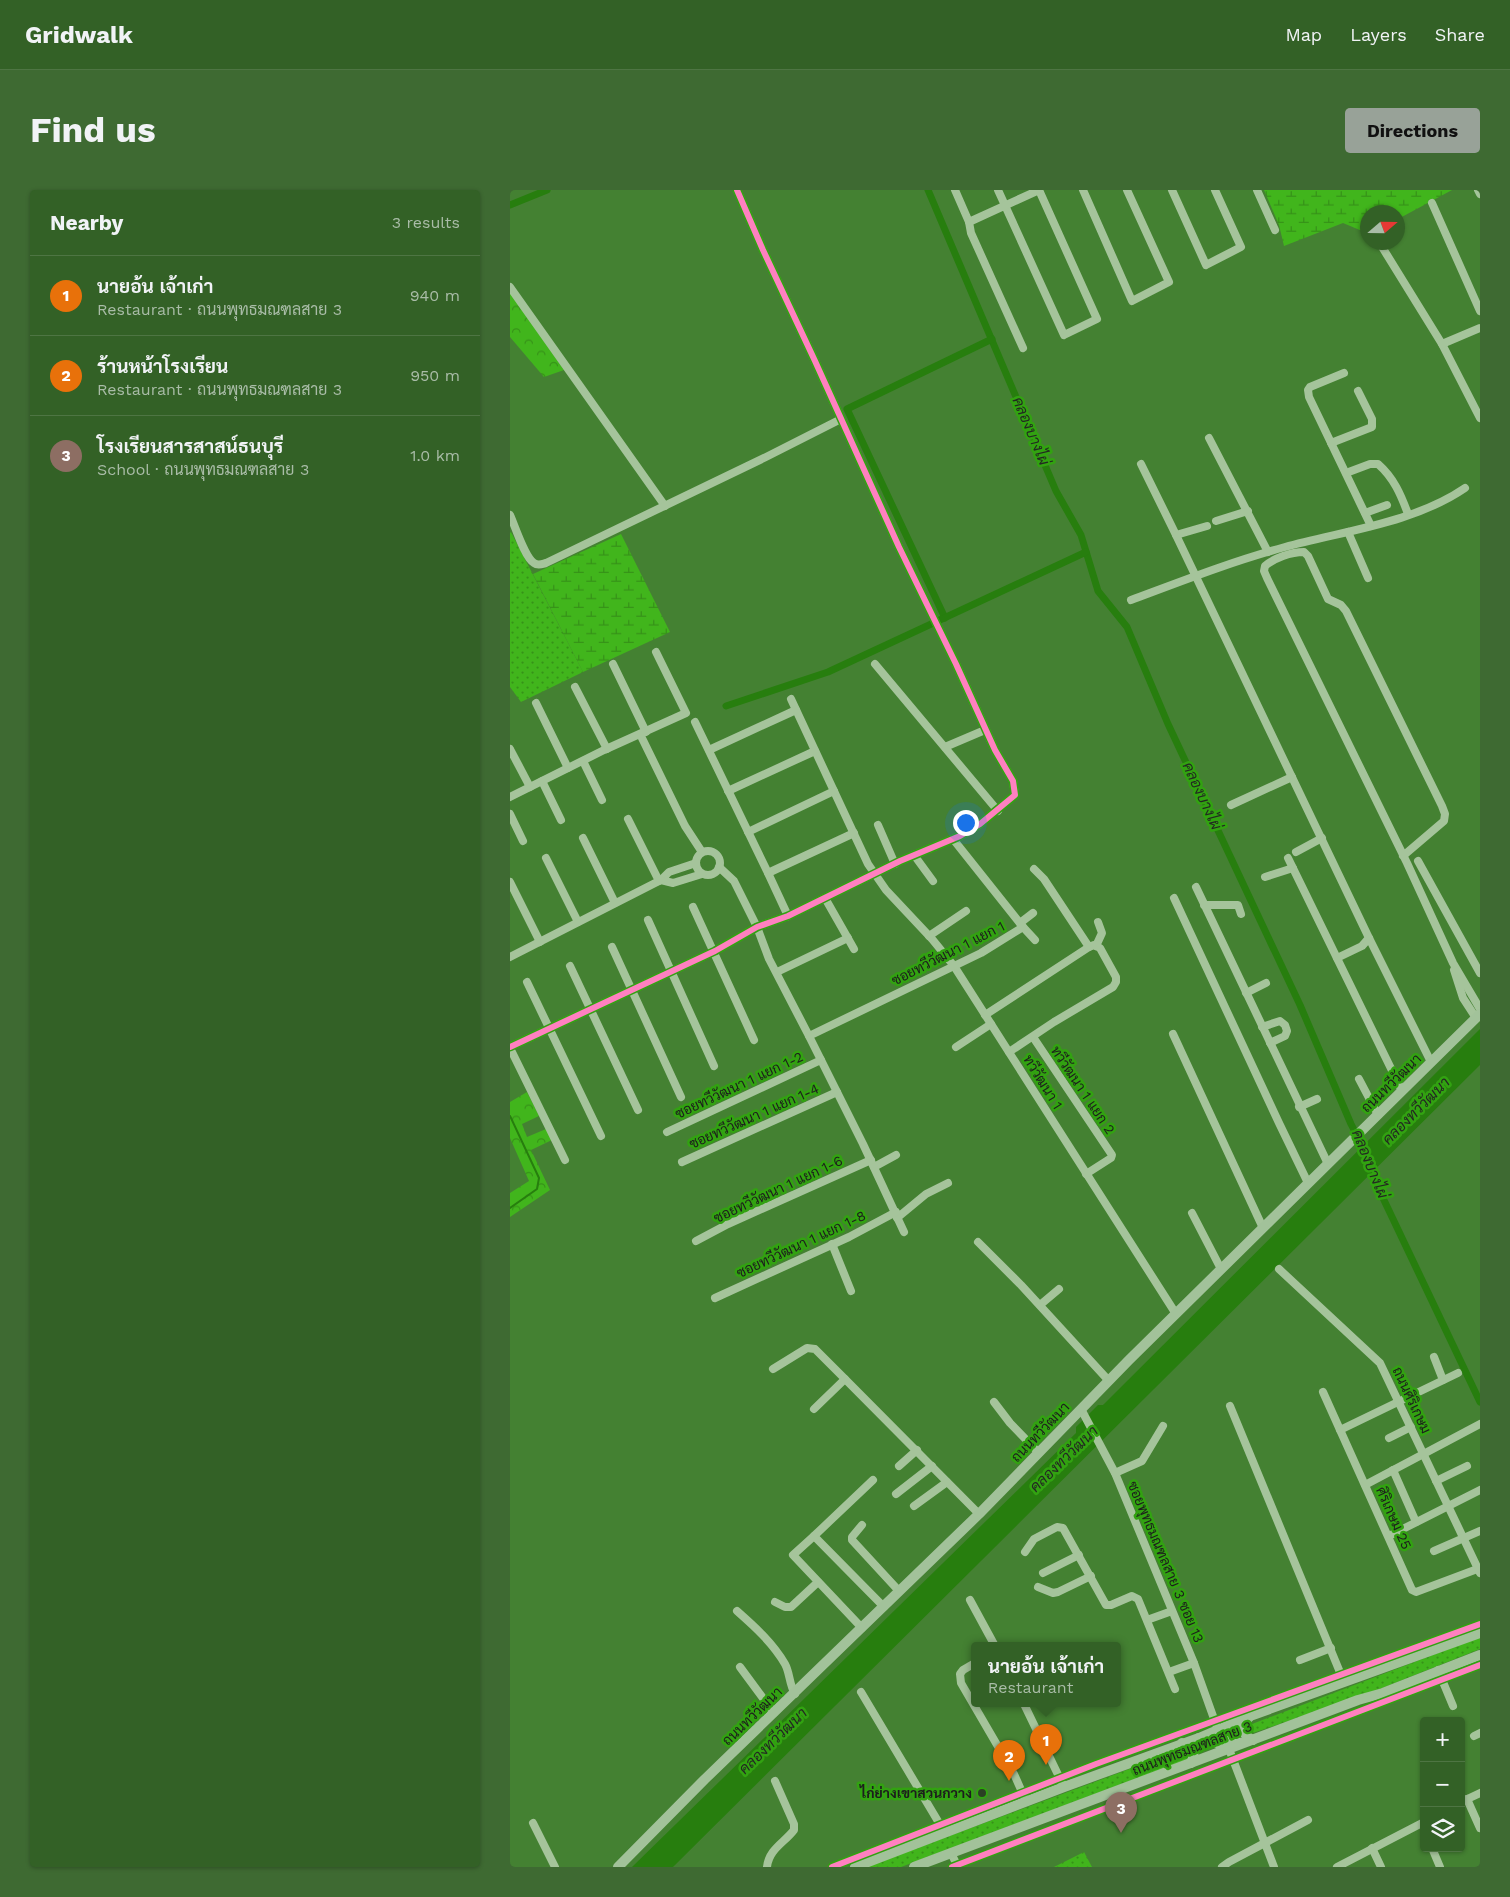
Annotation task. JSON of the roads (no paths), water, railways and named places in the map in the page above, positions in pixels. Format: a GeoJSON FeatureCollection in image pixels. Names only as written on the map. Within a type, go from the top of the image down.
{"type":"FeatureCollection","features":[{"type":"Feature","properties":{"kind":"main road","name":"ถนนทวีวัฒนา"},"geometry":{"type":"LineString","coordinates":[[618,1867],[705,1779],[795,1694],[1039,1453],[1084,1413],[1109,1381],[1479,1014]]}},
{"type":"Feature","properties":{"kind":"main road","name":"ถนนพุทธมณฑลสาย 3"},"geometry":{"type":"LineString","coordinates":[[855,1867],[1026,1801],[1199,1738],[1250,1716],[1480,1633]]}},
{"type":"Feature","properties":{"kind":"main road","name":"ถนนพุทธมณฑลสาย 3"},"geometry":{"type":"LineString","coordinates":[[914,1867],[1358,1700],[1383,1693],[1480,1655]]}},
{"type":"Feature","properties":{"kind":"main road"},"geometry":{"type":"LineString","coordinates":[[1218,1730],[1228,1741],[1248,1742],[1243,1732],[1244,1722],[1250,1716]]}},
{"type":"Feature","properties":{"kind":"main road"},"geometry":{"type":"LineString","coordinates":[[1199,1738],[1213,1741],[1228,1749]]}},
{"type":"Feature","properties":{"kind":"main road"},"geometry":{"type":"LineString","coordinates":[[1182,1743],[1192,1748],[1194,1756],[1191,1763]]}},
{"type":"Feature","properties":{"kind":"street"},"geometry":{"type":"LineString","coordinates":[[565,1160],[510,1048],[714,951],[757,927],[788,916],[914,855],[952,839],[980,824],[1016,796],[1015,788],[985,730],[766,258],[737,190]]}},
{"type":"Feature","properties":{"kind":"street"},"geometry":{"type":"LineString","coordinates":[[955,190],[969,222],[971,232],[1023,348]]}},
{"type":"Feature","properties":{"kind":"street"},"geometry":{"type":"LineString","coordinates":[[969,222],[1005,205],[1039,190],[1097,319],[1064,335],[1005,205],[998,190]]}},
{"type":"Feature","properties":{"kind":"street"},"geometry":{"type":"LineString","coordinates":[[1084,190],[1132,300],[1169,282],[1127,190]]}},
{"type":"Feature","properties":{"kind":"street"},"geometry":{"type":"LineString","coordinates":[[1172,190],[1206,265],[1241,247],[1215,190]]}},
{"type":"Feature","properties":{"kind":"street"},"geometry":{"type":"LineString","coordinates":[[1257,190],[1275,230]]}},
{"type":"Feature","properties":{"kind":"street"},"geometry":{"type":"LineString","coordinates":[[1478,190],[1480,194]]}},
{"type":"Feature","properties":{"kind":"street"},"geometry":{"type":"LineString","coordinates":[[1432,203],[1480,311]]}},
{"type":"Feature","properties":{"kind":"street"},"geometry":{"type":"LineString","coordinates":[[1384,250],[1443,347],[1480,418]]}},
{"type":"Feature","properties":{"kind":"street"},"geometry":{"type":"LineString","coordinates":[[510,287],[665,506]]}},
{"type":"Feature","properties":{"kind":"street"},"geometry":{"type":"LineString","coordinates":[[1443,347],[1480,328]]}},
{"type":"Feature","properties":{"kind":"street"},"geometry":{"type":"LineString","coordinates":[[1443,347],[1480,333]]}},
{"type":"Feature","properties":{"kind":"street"},"geometry":{"type":"LineString","coordinates":[[1344,373],[1314,385],[1308,390],[1309,397],[1371,526]]}},
{"type":"Feature","properties":{"kind":"street"},"geometry":{"type":"LineString","coordinates":[[1330,443],[1372,427],[1372,419],[1358,392]]}},
{"type":"Feature","properties":{"kind":"street"},"geometry":{"type":"LineString","coordinates":[[510,515],[533,563],[538,565],[546,563],[841,419]]}},
{"type":"Feature","properties":{"kind":"street"},"geometry":{"type":"LineString","coordinates":[[1209,438],[1268,552]]}},
{"type":"Feature","properties":{"kind":"street"},"geometry":{"type":"LineString","coordinates":[[1141,464],[1369,938],[1432,1062]]}},
{"type":"Feature","properties":{"kind":"street"},"geometry":{"type":"LineString","coordinates":[[1346,473],[1370,464],[1378,464],[1390,476],[1398,488],[1408,514]]}},
{"type":"Feature","properties":{"kind":"street"},"geometry":{"type":"LineString","coordinates":[[1131,600],[1268,552],[1371,526],[1408,514],[1437,504],[1465,488]]}},
{"type":"Feature","properties":{"kind":"street"},"geometry":{"type":"LineString","coordinates":[[1365,513],[1387,505]]}},
{"type":"Feature","properties":{"kind":"street"},"geometry":{"type":"LineString","coordinates":[[1216,521],[1248,511]]}},
{"type":"Feature","properties":{"kind":"street"},"geometry":{"type":"LineString","coordinates":[[1176,535],[1207,526]]}},
{"type":"Feature","properties":{"kind":"street"},"geometry":{"type":"LineString","coordinates":[[1348,532],[1368,578]]}},
{"type":"Feature","properties":{"kind":"street"},"geometry":{"type":"LineString","coordinates":[[1403,856],[1444,821],[1446,814],[1346,611],[1341,605],[1328,599],[1308,556],[1304,552],[1276,559],[1265,566],[1264,571],[1267,578],[1403,856],[1453,963],[1456,980],[1463,998],[1479,1014]]}},
{"type":"Feature","properties":{"kind":"street"},"geometry":{"type":"LineString","coordinates":[[510,797],[607,749],[686,713],[656,652]]}},
{"type":"Feature","properties":{"kind":"street"},"geometry":{"type":"LineString","coordinates":[[613,664],[685,826],[702,852]]}},
{"type":"Feature","properties":{"kind":"street"},"geometry":{"type":"LineString","coordinates":[[875,664],[998,811]]}},
{"type":"Feature","properties":{"kind":"street"},"geometry":{"type":"LineString","coordinates":[[576,686],[607,749]]}},
{"type":"Feature","properties":{"kind":"street","name":"ทวีวัฒนา 1"},"geometry":{"type":"LineString","coordinates":[[791,699],[868,864],[886,890],[954,966],[1176,1314]]}},
{"type":"Feature","properties":{"kind":"street"},"geometry":{"type":"LineString","coordinates":[[536,703],[568,768]]}},
{"type":"Feature","properties":{"kind":"street"},"geometry":{"type":"LineString","coordinates":[[709,750],[796,710]]}},
{"type":"Feature","properties":{"kind":"street"},"geometry":{"type":"LineString","coordinates":[[695,722],[788,916]]}},
{"type":"Feature","properties":{"kind":"street"},"geometry":{"type":"LineString","coordinates":[[946,747],[985,730]]}},
{"type":"Feature","properties":{"kind":"street"},"geometry":{"type":"LineString","coordinates":[[510,750],[530,787]]}},
{"type":"Feature","properties":{"kind":"street"},"geometry":{"type":"LineString","coordinates":[[728,791],[815,751]]}},
{"type":"Feature","properties":{"kind":"street"},"geometry":{"type":"LineString","coordinates":[[583,761],[602,800]]}},
{"type":"Feature","properties":{"kind":"street"},"geometry":{"type":"LineString","coordinates":[[1231,805],[1292,777]]}},
{"type":"Feature","properties":{"kind":"street"},"geometry":{"type":"LineString","coordinates":[[542,781],[561,820]]}},
{"type":"Feature","properties":{"kind":"street"},"geometry":{"type":"LineString","coordinates":[[748,832],[834,791]]}},
{"type":"Feature","properties":{"kind":"street"},"geometry":{"type":"LineString","coordinates":[[510,814],[523,841]]}},
{"type":"Feature","properties":{"kind":"street"},"geometry":{"type":"LineString","coordinates":[[628,819],[660,881]]}},
{"type":"Feature","properties":{"kind":"street"},"geometry":{"type":"LineString","coordinates":[[878,825],[895,864]]}},
{"type":"Feature","properties":{"kind":"street"},"geometry":{"type":"LineString","coordinates":[[768,873],[854,834]]}},
{"type":"Feature","properties":{"kind":"street"},"geometry":{"type":"LineString","coordinates":[[583,838],[615,904]]}},
{"type":"Feature","properties":{"kind":"street"},"geometry":{"type":"LineString","coordinates":[[1296,852],[1322,838]]}},
{"type":"Feature","properties":{"kind":"street","name":"ซอยทวีวัฒนา 1 แยก 1"},"geometry":{"type":"LineString","coordinates":[[809,1036],[999,943],[1021,925],[952,839]]}},
{"type":"Feature","properties":{"kind":"street"},"geometry":{"type":"LineString","coordinates":[[660,881],[673,883],[702,874],[713,874],[719,867],[720,861],[716,854],[708,850],[697,856],[697,868],[702,874]]}},
{"type":"Feature","properties":{"kind":"street"},"geometry":{"type":"LineString","coordinates":[[914,855],[933,881]]}},
{"type":"Feature","properties":{"kind":"street"},"geometry":{"type":"LineString","coordinates":[[546,858],[578,922]]}},
{"type":"Feature","properties":{"kind":"street"},"geometry":{"type":"LineString","coordinates":[[1288,858],[1402,1091]]}},
{"type":"Feature","properties":{"kind":"street"},"geometry":{"type":"LineString","coordinates":[[1418,861],[1480,973]]}},
{"type":"Feature","properties":{"kind":"street"},"geometry":{"type":"LineString","coordinates":[[510,957],[660,881],[669,872],[696,863]]}},
{"type":"Feature","properties":{"kind":"street"},"geometry":{"type":"LineString","coordinates":[[719,867],[734,881],[757,927],[769,959],[837,1092],[904,1232]]}},
{"type":"Feature","properties":{"kind":"street"},"geometry":{"type":"LineString","coordinates":[[1265,877],[1293,868]]}},
{"type":"Feature","properties":{"kind":"street"},"geometry":{"type":"LineString","coordinates":[[1009,1052],[1113,987],[1116,982],[1113,970],[1100,948],[1093,947],[1044,879],[1034,869]]}},
{"type":"Feature","properties":{"kind":"street"},"geometry":{"type":"LineString","coordinates":[[510,882],[540,942]]}},
{"type":"Feature","properties":{"kind":"street"},"geometry":{"type":"LineString","coordinates":[[1196,886],[1299,1107],[1328,1164]]}},
{"type":"Feature","properties":{"kind":"street"},"geometry":{"type":"LineString","coordinates":[[825,898],[854,949]]}},
{"type":"Feature","properties":{"kind":"street"},"geometry":{"type":"LineString","coordinates":[[1174,898],[1308,1183]]}},
{"type":"Feature","properties":{"kind":"street"},"geometry":{"type":"LineString","coordinates":[[1204,904],[1238,905],[1241,914]]}},
{"type":"Feature","properties":{"kind":"street"},"geometry":{"type":"LineString","coordinates":[[693,907],[754,1040]]}},
{"type":"Feature","properties":{"kind":"street"},"geometry":{"type":"LineString","coordinates":[[929,936],[966,911]]}},
{"type":"Feature","properties":{"kind":"street"},"geometry":{"type":"LineString","coordinates":[[1033,913],[1021,925],[1035,940]]}},
{"type":"Feature","properties":{"kind":"street"},"geometry":{"type":"LineString","coordinates":[[648,920],[714,1066]]}},
{"type":"Feature","properties":{"kind":"street"},"geometry":{"type":"LineString","coordinates":[[986,1015],[1093,947],[1102,933],[1098,922]]}},
{"type":"Feature","properties":{"kind":"street"},"geometry":{"type":"LineString","coordinates":[[777,972],[848,938]]}},
{"type":"Feature","properties":{"kind":"street"},"geometry":{"type":"LineString","coordinates":[[1337,958],[1362,946],[1369,938]]}},
{"type":"Feature","properties":{"kind":"street"},"geometry":{"type":"LineString","coordinates":[[612,947],[681,1097]]}},
{"type":"Feature","properties":{"kind":"street"},"geometry":{"type":"LineString","coordinates":[[570,966],[638,1110]]}},
{"type":"Feature","properties":{"kind":"street"},"geometry":{"type":"LineString","coordinates":[[526,982],[601,1136]]}},
{"type":"Feature","properties":{"kind":"street"},"geometry":{"type":"LineString","coordinates":[[1246,993],[1266,983]]}},
{"type":"Feature","properties":{"kind":"street"},"geometry":{"type":"LineString","coordinates":[[1262,1027],[1280,1021],[1285,1025],[1285,1036],[1270,1043]]}},
{"type":"Feature","properties":{"kind":"street"},"geometry":{"type":"LineString","coordinates":[[956,1048],[991,1024]]}},
{"type":"Feature","properties":{"kind":"street"},"geometry":{"type":"LineString","coordinates":[[1173,1034],[1263,1228]]}},
{"type":"Feature","properties":{"kind":"street","name":"ทวีวัฒนา 1 แยก 2"},"geometry":{"type":"LineString","coordinates":[[1033,1037],[1112,1155],[1105,1162],[1086,1174]]}},
{"type":"Feature","properties":{"kind":"street","name":"ซอยทวีวัฒนา 1 แยก 1-2"},"geometry":{"type":"LineString","coordinates":[[667,1132],[821,1060]]}},
{"type":"Feature","properties":{"kind":"street"},"geometry":{"type":"LineString","coordinates":[[1359,1079],[1378,1115]]}},
{"type":"Feature","properties":{"kind":"street","name":"ซอยทวีวัฒนา 1 แยก 1-4"},"geometry":{"type":"LineString","coordinates":[[682,1162],[837,1092]]}},
{"type":"Feature","properties":{"kind":"street"},"geometry":{"type":"LineString","coordinates":[[1299,1107],[1317,1098]]}},
{"type":"Feature","properties":{"kind":"street","name":"ซอยทวีวัฒนา 1 แยก 1-6"},"geometry":{"type":"LineString","coordinates":[[696,1241],[728,1224],[896,1155]]}},
{"type":"Feature","properties":{"kind":"street","name":"ซอยทวีวัฒนา 1 แยก 1-8"},"geometry":{"type":"LineString","coordinates":[[715,1298],[896,1215],[926,1194],[948,1183]]}},
{"type":"Feature","properties":{"kind":"street"},"geometry":{"type":"LineString","coordinates":[[1192,1213],[1221,1269]]}},
{"type":"Feature","properties":{"kind":"street"},"geometry":{"type":"LineString","coordinates":[[978,1242],[1040,1305],[1109,1381]]}},
{"type":"Feature","properties":{"kind":"street"},"geometry":{"type":"LineString","coordinates":[[832,1244],[851,1291]]}},
{"type":"Feature","properties":{"kind":"street","name":"ถนนศิริเกษม"},"geometry":{"type":"LineString","coordinates":[[1279,1269],[1380,1363],[1479,1570]]}},
{"type":"Feature","properties":{"kind":"street"},"geometry":{"type":"LineString","coordinates":[[1040,1305],[1058,1289]]}},
{"type":"Feature","properties":{"kind":"street"},"geometry":{"type":"LineString","coordinates":[[773,1369],[810,1348],[815,1349],[979,1514]]}},
{"type":"Feature","properties":{"kind":"street"},"geometry":{"type":"LineString","coordinates":[[1434,1357],[1443,1380]]}},
{"type":"Feature","properties":{"kind":"street"},"geometry":{"type":"LineString","coordinates":[[1340,1430],[1458,1373]]}},
{"type":"Feature","properties":{"kind":"street"},"geometry":{"type":"LineString","coordinates":[[814,1409],[845,1380]]}},
{"type":"Feature","properties":{"kind":"street","name":"ศิริเกษม 25"},"geometry":{"type":"LineString","coordinates":[[1323,1392],[1389,1536],[1410,1587],[1414,1591],[1479,1570]]}},
{"type":"Feature","properties":{"kind":"street"},"geometry":{"type":"LineString","coordinates":[[994,1402],[1010,1423],[1039,1453]]}},
{"type":"Feature","properties":{"kind":"street"},"geometry":{"type":"LineString","coordinates":[[1230,1406],[1344,1682]]}},
{"type":"Feature","properties":{"kind":"street","name":"ซอยพุทธมณฑลสาย 3 ซอย 13"},"geometry":{"type":"LineString","coordinates":[[1084,1413],[1115,1473],[1194,1663],[1218,1730]]}},
{"type":"Feature","properties":{"kind":"street"},"geometry":{"type":"LineString","coordinates":[[1365,1485],[1480,1424]]}},
{"type":"Feature","properties":{"kind":"street"},"geometry":{"type":"LineString","coordinates":[[1115,1473],[1142,1461],[1163,1426]]}},
{"type":"Feature","properties":{"kind":"street"},"geometry":{"type":"LineString","coordinates":[[1389,1438],[1411,1427]]}},
{"type":"Feature","properties":{"kind":"street"},"geometry":{"type":"LineString","coordinates":[[899,1466],[917,1450]]}},
{"type":"Feature","properties":{"kind":"street"},"geometry":{"type":"LineString","coordinates":[[896,1494],[932,1466]]}},
{"type":"Feature","properties":{"kind":"street"},"geometry":{"type":"LineString","coordinates":[[1436,1481],[1467,1466]]}},
{"type":"Feature","properties":{"kind":"street"},"geometry":{"type":"LineString","coordinates":[[1394,1470],[1416,1522]]}},
{"type":"Feature","properties":{"kind":"street"},"geometry":{"type":"LineString","coordinates":[[862,1628],[793,1556],[873,1480]]}},
{"type":"Feature","properties":{"kind":"street"},"geometry":{"type":"LineString","coordinates":[[914,1506],[947,1482]]}},
{"type":"Feature","properties":{"kind":"street"},"geometry":{"type":"LineString","coordinates":[[1389,1536],[1480,1490]]}},
{"type":"Feature","properties":{"kind":"street"},"geometry":{"type":"LineString","coordinates":[[862,1525],[852,1537],[852,1540],[900,1591]]}},
{"type":"Feature","properties":{"kind":"street"},"geometry":{"type":"LineString","coordinates":[[1026,1552],[1034,1539],[1061,1526],[1066,1531],[1106,1604],[1132,1596],[1135,1597],[1176,1688]]}},
{"type":"Feature","properties":{"kind":"street"},"geometry":{"type":"LineString","coordinates":[[1434,1551],[1480,1531]]}},
{"type":"Feature","properties":{"kind":"street"},"geometry":{"type":"LineString","coordinates":[[814,1536],[884,1607]]}},
{"type":"Feature","properties":{"kind":"street"},"geometry":{"type":"LineString","coordinates":[[1043,1573],[1079,1554]]}},
{"type":"Feature","properties":{"kind":"street"},"geometry":{"type":"LineString","coordinates":[[1038,1587],[1053,1593],[1058,1592],[1091,1576]]}},
{"type":"Feature","properties":{"kind":"street"},"geometry":{"type":"LineString","coordinates":[[775,1602],[785,1607],[791,1607],[818,1582]]}},
{"type":"Feature","properties":{"kind":"street"},"geometry":{"type":"LineString","coordinates":[[970,1600],[993,1642]]}},
{"type":"Feature","properties":{"kind":"street"},"geometry":{"type":"LineString","coordinates":[[1147,1620],[1172,1610]]}},
{"type":"Feature","properties":{"kind":"street"},"geometry":{"type":"LineString","coordinates":[[737,1611],[776,1651],[785,1664],[790,1686],[795,1694]]}},
{"type":"Feature","properties":{"kind":"street"},"geometry":{"type":"LineString","coordinates":[[1300,1660],[1331,1648]]}},
{"type":"Feature","properties":{"kind":"street"},"geometry":{"type":"LineString","coordinates":[[1168,1672],[1194,1663]]}},
{"type":"Feature","properties":{"kind":"street"},"geometry":{"type":"LineString","coordinates":[[971,1665],[960,1674],[961,1683],[971,1700]]}},
{"type":"Feature","properties":{"kind":"street"},"geometry":{"type":"LineString","coordinates":[[740,1667],[774,1713]]}},
{"type":"Feature","properties":{"kind":"street"},"geometry":{"type":"LineString","coordinates":[[1438,1670],[1453,1706]]}},
{"type":"Feature","properties":{"kind":"street"},"geometry":{"type":"LineString","coordinates":[[861,1692],[945,1833]]}},
{"type":"Feature","properties":{"kind":"street"},"geometry":{"type":"LineString","coordinates":[[975,1707],[1014,1774],[1026,1801]]}},
{"type":"Feature","properties":{"kind":"street"},"geometry":{"type":"LineString","coordinates":[[1025,1707],[1064,1787]]}},
{"type":"Feature","properties":{"kind":"street"},"geometry":{"type":"LineString","coordinates":[[1228,1749],[1274,1867]]}},
{"type":"Feature","properties":{"kind":"street"},"geometry":{"type":"LineString","coordinates":[[767,1867],[770,1855],[776,1846],[794,1830],[794,1824],[775,1781]]}},
{"type":"Feature","properties":{"kind":"street"},"geometry":{"type":"LineString","coordinates":[[1465,1800],[1480,1793]]}},
{"type":"Feature","properties":{"kind":"street"},"geometry":{"type":"LineString","coordinates":[[1465,1803],[1480,1828]]}},
{"type":"Feature","properties":{"kind":"street"},"geometry":{"type":"LineString","coordinates":[[1222,1867],[1264,1842],[1308,1820]]}},
{"type":"Feature","properties":{"kind":"street"},"geometry":{"type":"LineString","coordinates":[[533,1823],[555,1867]]}},
{"type":"Feature","properties":{"kind":"street"},"geometry":{"type":"LineString","coordinates":[[1336,1867],[1420,1826]]}},
{"type":"Feature","properties":{"kind":"street"},"geometry":{"type":"LineString","coordinates":[[1372,1848],[1380,1867]]}},
{"type":"Feature","properties":{"kind":"street"},"geometry":{"type":"LineString","coordinates":[[1434,1852],[1440,1867]]}},
{"type":"Feature","properties":{"kind":"street"},"geometry":{"type":"LineString","coordinates":[[951,1853],[958,1867]]}},
{"type":"Feature","properties":{"kind":"water","name":"คลองทวีวัฒนา"},"geometry":{"type":"Polygon","coordinates":[[[1480,1029],[1480,1065],[673,1867],[632,1867],[1076,1433],[1076,1427],[1098,1405],[1103,1405],[1480,1029]]]}},
{"type":"Feature","properties":{"kind":"waterway"},"geometry":{"type":"LineString","coordinates":[[510,205],[547,190]]}},
{"type":"Feature","properties":{"kind":"waterway","name":"คลองบางไผ่"},"geometry":{"type":"LineString","coordinates":[[928,190],[1056,491],[1081,535],[1098,591],[1127,627],[1168,724],[1300,1005],[1351,1124],[1366,1153]]}},
{"type":"Feature","properties":{"kind":"waterway"},"geometry":{"type":"LineString","coordinates":[[945,618],[847,409],[992,339]]}},
{"type":"Feature","properties":{"kind":"waterway"},"geometry":{"type":"LineString","coordinates":[[726,706],[828,672],[1086,552]]}},
{"type":"Feature","properties":{"kind":"waterway"},"geometry":{"type":"LineString","coordinates":[[510,1116],[539,1178],[537,1189],[510,1208]]}},
{"type":"Feature","properties":{"kind":"waterway","name":"คลองบางไผ่"},"geometry":{"type":"LineString","coordinates":[[1370,1165],[1373,1177],[1480,1402]]}},
{"type":"Feature","properties":{"kind":"place","name":"นายอ้น เจ้าเก่า"},"geometry":{"type":"Point","coordinates":[1046,1765]}},
{"type":"Feature","properties":{"kind":"place","name":"ร้านหน้าโรงเรียน"},"geometry":{"type":"Point","coordinates":[1009,1781]}},
{"type":"Feature","properties":{"kind":"place","name":"ไก่ย่างเขาสวนกวาง"},"geometry":{"type":"Point","coordinates":[982,1793]}},
{"type":"Feature","properties":{"kind":"place","name":"โรงเรียนสารสาสน์ธนบุรี"},"geometry":{"type":"Point","coordinates":[1121,1833]}}]}
